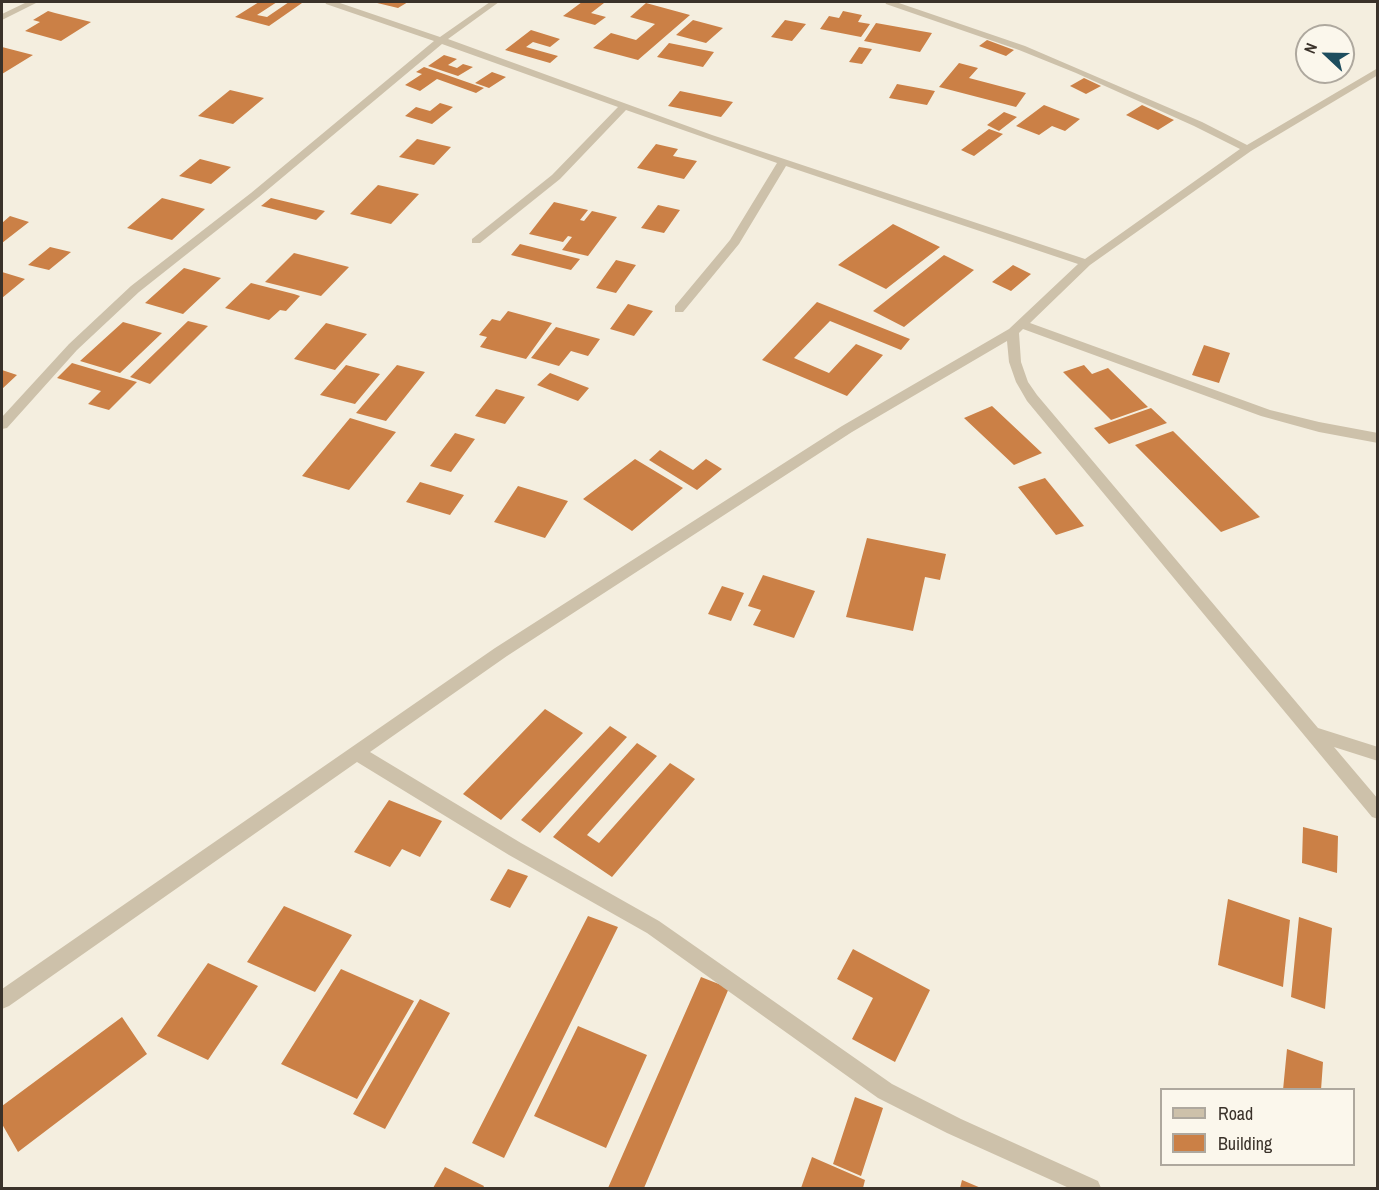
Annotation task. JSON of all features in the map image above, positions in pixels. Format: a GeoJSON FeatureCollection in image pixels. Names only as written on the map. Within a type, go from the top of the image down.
{"type":"FeatureCollection","features":[{"type":"Feature","properties":{"kind":"street"},"geometry":{"type":"LineString","coordinates":[[2,17],[33,2]]}},
{"type":"Feature","properties":{"kind":"street"},"geometry":{"type":"LineString","coordinates":[[329,2],[783,162],[1086,263]]}},
{"type":"Feature","properties":{"kind":"street"},"geometry":{"type":"LineString","coordinates":[[2,425],[73,347],[135,289],[255,195],[441,40],[495,2]]}},
{"type":"Feature","properties":{"kind":"street"},"geometry":{"type":"LineString","coordinates":[[889,2],[1022,48],[1079,71],[1198,124],[1247,149]]}},
{"type":"Feature","properties":{"kind":"street"},"geometry":{"type":"LineString","coordinates":[[2,1000],[501,652],[697,523],[847,429],[1017,328],[1086,263],[1247,149],[1377,71]]}},
{"type":"Feature","properties":{"kind":"street"},"geometry":{"type":"LineString","coordinates":[[476,241],[556,177],[626,106]]}},
{"type":"Feature","properties":{"kind":"street"},"geometry":{"type":"LineString","coordinates":[[679,309],[735,242],[783,162]]}},
{"type":"Feature","properties":{"kind":"street"},"geometry":{"type":"LineString","coordinates":[[1017,328],[1266,412],[1319,427],[1377,438]]}},
{"type":"Feature","properties":{"kind":"street"},"geometry":{"type":"LineString","coordinates":[[1017,328],[1015,363],[1032,398],[1377,812]]}},
{"type":"Feature","properties":{"kind":"street"},"geometry":{"type":"LineString","coordinates":[[1314,734],[1377,754]]}},
{"type":"Feature","properties":{"kind":"street"},"geometry":{"type":"LineString","coordinates":[[357,753],[515,849],[653,927],[885,1090],[954,1126],[1091,1188]]}},
{"type":"Feature","properties":{"kind":"building"},"geometry":{"type":"Polygon","coordinates":[[[259,2],[277,2],[257,15],[267,17],[289,2],[302,3],[269,26],[235,17],[259,2]]]}},
{"type":"Feature","properties":{"kind":"building"},"geometry":{"type":"Polygon","coordinates":[[[373,2],[408,2],[398,8],[373,2]]]}},
{"type":"Feature","properties":{"kind":"building"},"geometry":{"type":"Polygon","coordinates":[[[582,2],[604,3],[591,13],[606,17],[595,25],[563,16],[582,2]]]}},
{"type":"Feature","properties":{"kind":"building"},"geometry":{"type":"Polygon","coordinates":[[[646,3],[690,15],[638,60],[593,48],[611,33],[636,40],[655,24],[630,17],[646,3]]]}},
{"type":"Feature","properties":{"kind":"building"},"geometry":{"type":"Polygon","coordinates":[[[48,11],[91,22],[61,41],[25,31],[40,22],[33,20],[48,11]]]}},
{"type":"Feature","properties":{"kind":"building"},"geometry":{"type":"Polygon","coordinates":[[[843,11],[862,15],[858,22],[870,24],[861,37],[820,29],[829,16],[839,18],[843,11]]]}},
{"type":"Feature","properties":{"kind":"building"},"geometry":{"type":"Polygon","coordinates":[[[693,20],[723,28],[706,43],[676,35],[693,20]]]}},
{"type":"Feature","properties":{"kind":"building"},"geometry":{"type":"Polygon","coordinates":[[[785,20],[806,24],[792,41],[771,37],[785,20]]]}},
{"type":"Feature","properties":{"kind":"building"},"geometry":{"type":"Polygon","coordinates":[[[876,23],[932,33],[920,52],[864,41],[876,23]]]}},
{"type":"Feature","properties":{"kind":"building"},"geometry":{"type":"Polygon","coordinates":[[[531,30],[560,39],[550,47],[533,42],[526,47],[558,56],[550,63],[505,50],[531,30]]]}},
{"type":"Feature","properties":{"kind":"building"},"geometry":{"type":"Polygon","coordinates":[[[987,40],[1014,50],[1006,56],[979,46],[987,40]]]}},
{"type":"Feature","properties":{"kind":"building"},"geometry":{"type":"Polygon","coordinates":[[[669,43],[714,52],[703,67],[657,57],[669,43]]]}},
{"type":"Feature","properties":{"kind":"building"},"geometry":{"type":"Polygon","coordinates":[[[2,47],[33,55],[2,74],[2,47]]]}},
{"type":"Feature","properties":{"kind":"building"},"geometry":{"type":"Polygon","coordinates":[[[859,47],[872,49],[862,64],[849,62],[859,47]]]}},
{"type":"Feature","properties":{"kind":"building"},"geometry":{"type":"Polygon","coordinates":[[[444,55],[457,59],[448,65],[457,68],[463,64],[473,67],[458,76],[428,66],[444,55]]]}},
{"type":"Feature","properties":{"kind":"building"},"geometry":{"type":"Polygon","coordinates":[[[959,63],[978,68],[969,78],[1026,93],[1016,107],[939,87],[959,63]]]}},
{"type":"Feature","properties":{"kind":"building"},"geometry":{"type":"Polygon","coordinates":[[[424,67],[484,88],[476,93],[437,79],[420,91],[405,85],[422,74],[416,72],[424,67]]]}},
{"type":"Feature","properties":{"kind":"building"},"geometry":{"type":"Polygon","coordinates":[[[492,72],[506,77],[489,88],[475,83],[492,72]]]}},
{"type":"Feature","properties":{"kind":"building"},"geometry":{"type":"Polygon","coordinates":[[[1084,78],[1101,86],[1086,94],[1070,86],[1084,78]]]}},
{"type":"Feature","properties":{"kind":"building"},"geometry":{"type":"Polygon","coordinates":[[[897,84],[935,91],[927,105],[889,98],[897,84]]]}},
{"type":"Feature","properties":{"kind":"building"},"geometry":{"type":"Polygon","coordinates":[[[230,90],[264,98],[233,124],[198,116],[230,90]]]}},
{"type":"Feature","properties":{"kind":"building"},"geometry":{"type":"Polygon","coordinates":[[[680,91],[733,102],[721,117],[668,106],[680,91]]]}},
{"type":"Feature","properties":{"kind":"building"},"geometry":{"type":"Polygon","coordinates":[[[440,103],[453,107],[432,124],[405,116],[416,107],[430,111],[440,103]]]}},
{"type":"Feature","properties":{"kind":"building"},"geometry":{"type":"Polygon","coordinates":[[[1044,105],[1080,119],[1065,131],[1052,126],[1039,135],[1016,126],[1044,105]]]}},
{"type":"Feature","properties":{"kind":"building"},"geometry":{"type":"Polygon","coordinates":[[[1142,105],[1174,120],[1158,130],[1126,115],[1142,105]]]}},
{"type":"Feature","properties":{"kind":"building"},"geometry":{"type":"Polygon","coordinates":[[[1004,112],[1017,117],[999,131],[987,125],[1004,112]]]}},
{"type":"Feature","properties":{"kind":"building"},"geometry":{"type":"Polygon","coordinates":[[[989,129],[1003,134],[974,156],[961,150],[989,129]]]}},
{"type":"Feature","properties":{"kind":"building"},"geometry":{"type":"Polygon","coordinates":[[[417,139],[451,147],[434,165],[399,157],[417,139]]]}},
{"type":"Feature","properties":{"kind":"building"},"geometry":{"type":"Polygon","coordinates":[[[656,144],[678,149],[673,156],[697,161],[684,179],[637,168],[656,144]]]}},
{"type":"Feature","properties":{"kind":"building"},"geometry":{"type":"Polygon","coordinates":[[[200,159],[231,167],[211,184],[179,176],[200,159]]]}},
{"type":"Feature","properties":{"kind":"building"},"geometry":{"type":"Polygon","coordinates":[[[378,185],[419,194],[391,224],[350,214],[378,185]]]}},
{"type":"Feature","properties":{"kind":"building"},"geometry":{"type":"Polygon","coordinates":[[[162,198],[205,209],[172,240],[127,228],[162,198]]]}},
{"type":"Feature","properties":{"kind":"building"},"geometry":{"type":"Polygon","coordinates":[[[271,198],[325,211],[316,220],[261,206],[271,198]]]}},
{"type":"Feature","properties":{"kind":"building"},"geometry":{"type":"Polygon","coordinates":[[[554,202],[588,210],[580,220],[584,221],[592,211],[617,217],[588,256],[562,250],[572,237],[568,236],[563,242],[529,234],[554,202]]]}},
{"type":"Feature","properties":{"kind":"building"},"geometry":{"type":"Polygon","coordinates":[[[658,205],[680,210],[664,233],[641,228],[658,205]]]}},
{"type":"Feature","properties":{"kind":"building"},"geometry":{"type":"Polygon","coordinates":[[[10,216],[29,222],[2,243],[2,223],[10,216]]]}},
{"type":"Feature","properties":{"kind":"building"},"geometry":{"type":"Polygon","coordinates":[[[893,224],[940,247],[886,289],[838,265],[893,224]]]}},
{"type":"Feature","properties":{"kind":"building"},"geometry":{"type":"Polygon","coordinates":[[[520,244],[580,259],[571,270],[511,255],[520,244]]]}},
{"type":"Feature","properties":{"kind":"building"},"geometry":{"type":"Polygon","coordinates":[[[50,247],[71,252],[49,270],[28,265],[50,247]]]}},
{"type":"Feature","properties":{"kind":"building"},"geometry":{"type":"Polygon","coordinates":[[[294,253],[349,267],[321,296],[265,282],[294,253]]]}},
{"type":"Feature","properties":{"kind":"building"},"geometry":{"type":"Polygon","coordinates":[[[944,255],[974,270],[904,327],[873,311],[944,255]]]}},
{"type":"Feature","properties":{"kind":"building"},"geometry":{"type":"Polygon","coordinates":[[[616,260],[636,265],[616,293],[596,288],[616,260]]]}},
{"type":"Feature","properties":{"kind":"building"},"geometry":{"type":"Polygon","coordinates":[[[1013,265],[1031,274],[1011,291],[992,282],[1013,265]]]}},
{"type":"Feature","properties":{"kind":"building"},"geometry":{"type":"Polygon","coordinates":[[[184,268],[221,278],[183,314],[145,303],[184,268]]]}},
{"type":"Feature","properties":{"kind":"building"},"geometry":{"type":"Polygon","coordinates":[[[2,272],[25,279],[2,298],[2,272]]]}},
{"type":"Feature","properties":{"kind":"building"},"geometry":{"type":"Polygon","coordinates":[[[251,283],[300,296],[286,311],[280,310],[269,320],[225,308],[251,283]]]}},
{"type":"Feature","properties":{"kind":"building"},"geometry":{"type":"Polygon","coordinates":[[[817,302],[910,339],[901,350],[830,321],[794,358],[829,373],[856,344],[883,355],[847,396],[762,360],[817,302]]]}},
{"type":"Feature","properties":{"kind":"building"},"geometry":{"type":"Polygon","coordinates":[[[628,304],[653,311],[634,336],[610,329],[628,304]]]}},
{"type":"Feature","properties":{"kind":"building"},"geometry":{"type":"Polygon","coordinates":[[[508,311],[552,323],[526,359],[480,347],[487,337],[479,335],[492,319],[500,321],[508,311]]]}},
{"type":"Feature","properties":{"kind":"building"},"geometry":{"type":"Polygon","coordinates":[[[188,321],[208,326],[150,384],[130,377],[188,321]]]}},
{"type":"Feature","properties":{"kind":"building"},"geometry":{"type":"Polygon","coordinates":[[[123,322],[162,333],[120,373],[80,361],[123,322]]]}},
{"type":"Feature","properties":{"kind":"building"},"geometry":{"type":"Polygon","coordinates":[[[326,323],[367,334],[335,370],[294,359],[326,323]]]}},
{"type":"Feature","properties":{"kind":"building"},"geometry":{"type":"Polygon","coordinates":[[[556,327],[600,339],[588,356],[571,351],[559,366],[531,358],[556,327]]]}},
{"type":"Feature","properties":{"kind":"building"},"geometry":{"type":"Polygon","coordinates":[[[1204,345],[1230,353],[1219,383],[1192,375],[1204,345]]]}},
{"type":"Feature","properties":{"kind":"building"},"geometry":{"type":"Polygon","coordinates":[[[72,363],[137,382],[109,410],[88,404],[101,391],[57,378],[72,363]]]}},
{"type":"Feature","properties":{"kind":"building"},"geometry":{"type":"Polygon","coordinates":[[[346,365],[380,374],[355,404],[320,395],[346,365]]]}},
{"type":"Feature","properties":{"kind":"building"},"geometry":{"type":"Polygon","coordinates":[[[397,365],[425,372],[386,421],[356,413],[397,365]]]}},
{"type":"Feature","properties":{"kind":"building"},"geometry":{"type":"Polygon","coordinates":[[[1084,365],[1092,374],[1108,368],[1148,407],[1111,420],[1063,372],[1084,365]]]}},
{"type":"Feature","properties":{"kind":"building"},"geometry":{"type":"Polygon","coordinates":[[[2,370],[17,375],[2,389],[2,370]]]}},
{"type":"Feature","properties":{"kind":"building"},"geometry":{"type":"Polygon","coordinates":[[[550,373],[589,388],[578,401],[537,385],[550,373]]]}},
{"type":"Feature","properties":{"kind":"building"},"geometry":{"type":"Polygon","coordinates":[[[496,389],[525,397],[505,424],[475,416],[496,389]]]}},
{"type":"Feature","properties":{"kind":"building"},"geometry":{"type":"Polygon","coordinates":[[[992,406],[1042,453],[1014,465],[964,418],[992,406]]]}},
{"type":"Feature","properties":{"kind":"building"},"geometry":{"type":"Polygon","coordinates":[[[1151,408],[1167,423],[1109,444],[1094,428],[1151,408]]]}},
{"type":"Feature","properties":{"kind":"building"},"geometry":{"type":"Polygon","coordinates":[[[350,418],[396,432],[349,490],[302,476],[350,418]]]}},
{"type":"Feature","properties":{"kind":"building"},"geometry":{"type":"Polygon","coordinates":[[[1173,431],[1260,517],[1221,532],[1135,445],[1173,431]]]}},
{"type":"Feature","properties":{"kind":"building"},"geometry":{"type":"Polygon","coordinates":[[[455,433],[475,439],[451,472],[430,466],[455,433]]]}},
{"type":"Feature","properties":{"kind":"building"},"geometry":{"type":"Polygon","coordinates":[[[660,450],[693,470],[706,459],[722,469],[697,490],[649,460],[660,450]]]}},
{"type":"Feature","properties":{"kind":"building"},"geometry":{"type":"Polygon","coordinates":[[[635,459],[683,488],[632,531],[583,499],[635,459]]]}},
{"type":"Feature","properties":{"kind":"building"},"geometry":{"type":"Polygon","coordinates":[[[1045,478],[1084,526],[1056,535],[1018,487],[1045,478]]]}},
{"type":"Feature","properties":{"kind":"building"},"geometry":{"type":"Polygon","coordinates":[[[420,482],[464,495],[450,515],[406,502],[420,482]]]}},
{"type":"Feature","properties":{"kind":"building"},"geometry":{"type":"Polygon","coordinates":[[[518,486],[568,501],[545,538],[494,522],[518,486]]]}},
{"type":"Feature","properties":{"kind":"building"},"geometry":{"type":"Polygon","coordinates":[[[867,538],[946,554],[940,580],[925,577],[913,631],[846,617],[867,538]]]}},
{"type":"Feature","properties":{"kind":"building"},"geometry":{"type":"Polygon","coordinates":[[[763,575],[815,591],[794,638],[753,625],[761,610],[748,606],[763,575]]]}},
{"type":"Feature","properties":{"kind":"building"},"geometry":{"type":"Polygon","coordinates":[[[722,586],[744,593],[731,621],[708,614],[722,586]]]}},
{"type":"Feature","properties":{"kind":"building"},"geometry":{"type":"Polygon","coordinates":[[[545,709],[583,733],[501,820],[463,794],[545,709]]]}},
{"type":"Feature","properties":{"kind":"building"},"geometry":{"type":"Polygon","coordinates":[[[610,726],[627,737],[540,833],[521,820],[610,726]]]}},
{"type":"Feature","properties":{"kind":"building"},"geometry":{"type":"Polygon","coordinates":[[[637,743],[657,756],[587,835],[599,843],[670,763],[695,779],[612,877],[553,837],[637,743]]]}},
{"type":"Feature","properties":{"kind":"building"},"geometry":{"type":"Polygon","coordinates":[[[389,800],[442,821],[420,857],[402,849],[390,867],[354,852],[389,800]]]}},
{"type":"Feature","properties":{"kind":"building"},"geometry":{"type":"Polygon","coordinates":[[[1303,827],[1338,836],[1337,873],[1302,863],[1303,827]]]}},
{"type":"Feature","properties":{"kind":"building"},"geometry":{"type":"Polygon","coordinates":[[[508,869],[528,876],[510,908],[490,900],[508,869]]]}},
{"type":"Feature","properties":{"kind":"building"},"geometry":{"type":"Polygon","coordinates":[[[1228,899],[1290,920],[1283,987],[1218,965],[1228,899]]]}},
{"type":"Feature","properties":{"kind":"building"},"geometry":{"type":"Polygon","coordinates":[[[284,906],[352,935],[315,992],[247,962],[284,906]]]}},
{"type":"Feature","properties":{"kind":"building"},"geometry":{"type":"Polygon","coordinates":[[[588,916],[618,927],[504,1158],[472,1143],[588,916]]]}},
{"type":"Feature","properties":{"kind":"building"},"geometry":{"type":"Polygon","coordinates":[[[1299,917],[1332,928],[1325,1009],[1291,997],[1299,917]]]}},
{"type":"Feature","properties":{"kind":"building"},"geometry":{"type":"Polygon","coordinates":[[[853,949],[930,990],[895,1062],[852,1039],[873,998],[837,979],[853,949]]]}},
{"type":"Feature","properties":{"kind":"building"},"geometry":{"type":"Polygon","coordinates":[[[208,963],[258,986],[208,1060],[157,1036],[208,963]]]}},
{"type":"Feature","properties":{"kind":"building"},"geometry":{"type":"Polygon","coordinates":[[[341,969],[414,1001],[357,1099],[281,1064],[341,969]]]}},
{"type":"Feature","properties":{"kind":"building"},"geometry":{"type":"Polygon","coordinates":[[[701,977],[729,988],[644,1188],[608,1188],[701,977]]]}},
{"type":"Feature","properties":{"kind":"building"},"geometry":{"type":"Polygon","coordinates":[[[420,999],[450,1013],[385,1129],[353,1114],[420,999]]]}},
{"type":"Feature","properties":{"kind":"building"},"geometry":{"type":"Polygon","coordinates":[[[122,1017],[147,1054],[18,1152],[2,1124],[2,1106],[122,1017]]]}},
{"type":"Feature","properties":{"kind":"building"},"geometry":{"type":"Polygon","coordinates":[[[578,1026],[647,1055],[606,1148],[534,1116],[578,1026]]]}},
{"type":"Feature","properties":{"kind":"building"},"geometry":{"type":"Polygon","coordinates":[[[1287,1049],[1323,1062],[1321,1088],[1283,1088],[1287,1049]]]}},
{"type":"Feature","properties":{"kind":"building"},"geometry":{"type":"Polygon","coordinates":[[[855,1097],[883,1108],[861,1176],[833,1164],[855,1097]]]}},
{"type":"Feature","properties":{"kind":"building"},"geometry":{"type":"Polygon","coordinates":[[[812,1157],[865,1180],[863,1188],[801,1188],[812,1157]]]}},
{"type":"Feature","properties":{"kind":"building"},"geometry":{"type":"Polygon","coordinates":[[[445,1167],[484,1186],[483,1188],[433,1188],[445,1167]]]}},
{"type":"Feature","properties":{"kind":"building"},"geometry":{"type":"Polygon","coordinates":[[[962,1180],[981,1188],[960,1188],[962,1180]]]}}]}
